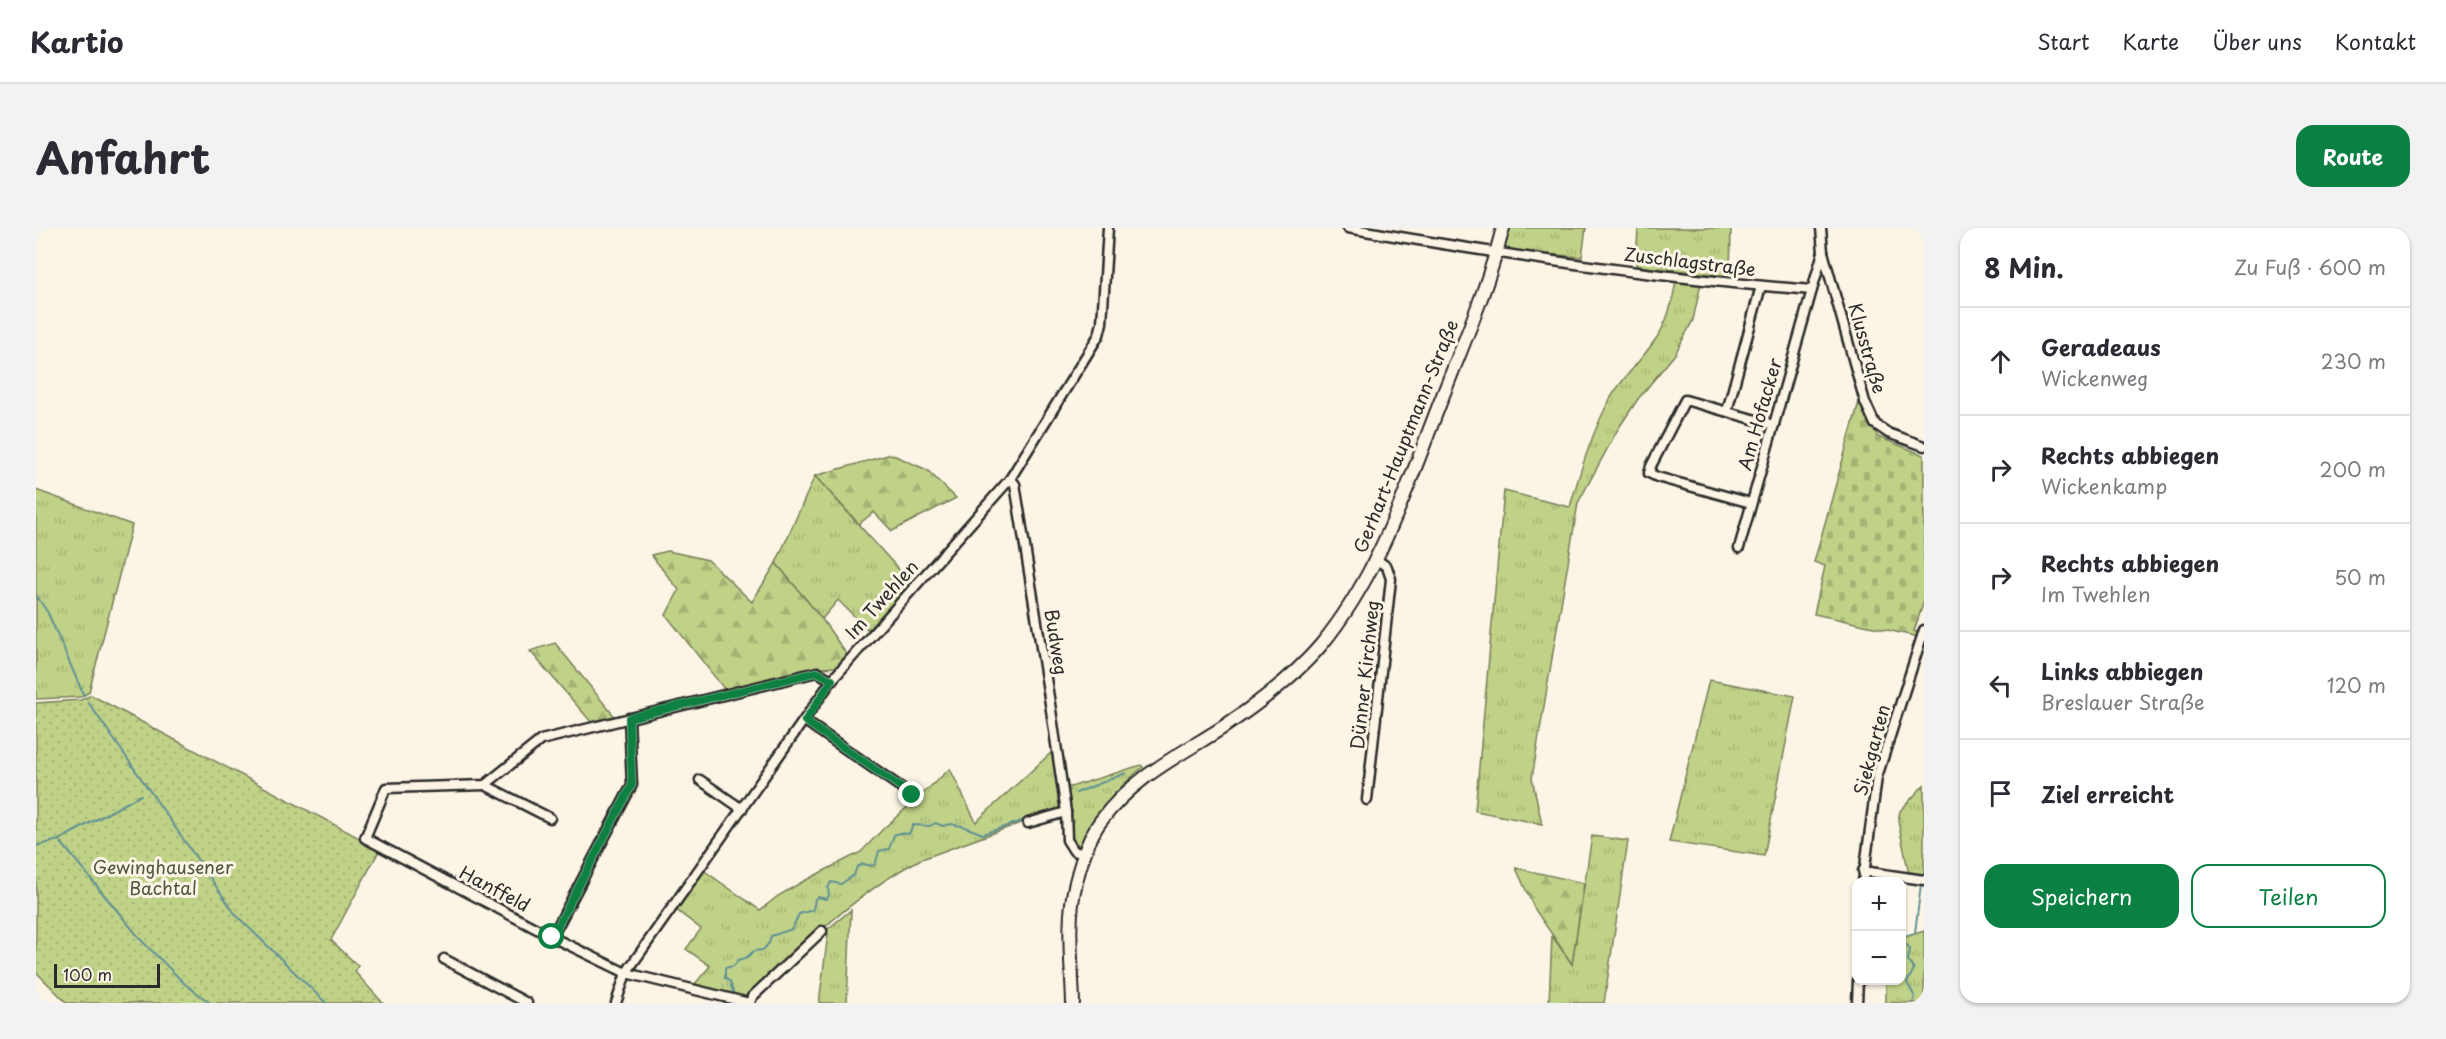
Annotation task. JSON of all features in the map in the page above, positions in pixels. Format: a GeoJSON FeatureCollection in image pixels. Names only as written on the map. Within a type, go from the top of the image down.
{"type":"FeatureCollection","features":[{"type":"Feature","properties":{"kind":"street","name":"Im Twehlen"},"geometry":{"type":"LineString","coordinates":[[616,1003],[626,973],[832,680],[1010,479],[1099,335],[1102,323],[1108,228]]}},
{"type":"Feature","properties":{"kind":"street","name":"Zuschlagstraße"},"geometry":{"type":"LineString","coordinates":[[1348,228],[1496,254],[1812,290]]}},
{"type":"Feature","properties":{"kind":"street","name":"Gerhart-Hauptmann-Straße"},"geometry":{"type":"LineString","coordinates":[[1073,1003],[1072,906],[1084,854],[1099,823],[1139,780],[1224,726],[1291,677],[1321,645],[1350,604],[1376,559],[1424,443],[1496,254],[1503,228]]}},
{"type":"Feature","properties":{"kind":"street","name":"Klusstraße"},"geometry":{"type":"LineString","coordinates":[[1821,228],[1823,252],[1865,402],[1875,424],[1888,433],[1924,446]]}},
{"type":"Feature","properties":{"kind":"street"},"geometry":{"type":"LineString","coordinates":[[1812,290],[1823,252]]}},
{"type":"Feature","properties":{"kind":"street"},"geometry":{"type":"LineString","coordinates":[[1727,411],[1761,286]]}},
{"type":"Feature","properties":{"kind":"street","name":"Am Hofacker"},"geometry":{"type":"LineString","coordinates":[[1739,548],[1812,290]]}},
{"type":"Feature","properties":{"kind":"street"},"geometry":{"type":"LineString","coordinates":[[1751,503],[1649,473],[1685,400],[1774,425]]}},
{"type":"Feature","properties":{"kind":"street","name":"Budweg"},"geometry":{"type":"LineString","coordinates":[[1010,479],[1015,484],[1065,812],[1067,840],[1074,851],[1084,854]]}},
{"type":"Feature","properties":{"kind":"street","name":"Dünner Kirchweg"},"geometry":{"type":"LineString","coordinates":[[1367,800],[1391,579],[1387,567],[1376,559]]}},
{"type":"Feature","properties":{"kind":"street","name":"Siekgarten"},"geometry":{"type":"LineString","coordinates":[[1863,877],[1882,756],[1924,630]]}},
{"type":"Feature","properties":{"kind":"street"},"geometry":{"type":"LineString","coordinates":[[550,819],[485,784],[541,740],[817,672],[832,680]]}},
{"type":"Feature","properties":{"kind":"street"},"geometry":{"type":"LineString","coordinates":[[552,937],[632,785],[629,718]]}},
{"type":"Feature","properties":{"kind":"street"},"geometry":{"type":"LineString","coordinates":[[805,721],[912,795]]}},
{"type":"Feature","properties":{"kind":"street"},"geometry":{"type":"LineString","coordinates":[[700,780],[742,809]]}},
{"type":"Feature","properties":{"kind":"street","name":"Hanffeld"},"geometry":{"type":"LineString","coordinates":[[485,784],[386,788],[365,838],[552,937],[626,973],[749,1003]]}},
{"type":"Feature","properties":{"kind":"street"},"geometry":{"type":"LineString","coordinates":[[1028,823],[1065,812]]}},
{"type":"Feature","properties":{"kind":"street"},"geometry":{"type":"LineString","coordinates":[[1863,871],[1924,880]]}},
{"type":"Feature","properties":{"kind":"street"},"geometry":{"type":"LineString","coordinates":[[749,1003],[752,997],[822,932]]}},
{"type":"Feature","properties":{"kind":"street"},"geometry":{"type":"LineString","coordinates":[[444,959],[527,1003]]}},
{"type":"Feature","properties":{"kind":"street"},"geometry":{"type":"LineString","coordinates":[[1857,1003],[1858,985]]}},
{"type":"Feature","properties":{"kind":"green space"},"geometry":{"type":"Polygon","coordinates":[[[1509,228],[1586,228],[1582,257],[1508,251],[1504,247],[1509,228]]]}},
{"type":"Feature","properties":{"kind":"green space"},"geometry":{"type":"Polygon","coordinates":[[[1638,228],[1731,228],[1730,276],[1636,266],[1638,228]]]}},
{"type":"Feature","properties":{"kind":"green space"},"geometry":{"type":"Polygon","coordinates":[[[1676,280],[1701,283],[1693,320],[1675,354],[1638,399],[1618,429],[1578,503],[1532,778],[1542,824],[1475,811],[1504,491],[1570,507],[1587,452],[1610,399],[1660,333],[1669,311],[1676,280]]]}},
{"type":"Feature","properties":{"kind":"green space"},"geometry":{"type":"Polygon","coordinates":[[[1859,402],[1878,437],[1924,455],[1924,601],[1914,631],[1919,633],[1919,637],[1814,614],[1825,566],[1814,562],[1859,402]]]}},
{"type":"Feature","properties":{"kind":"green space"},"geometry":{"type":"Polygon","coordinates":[[[891,454],[927,470],[956,498],[892,531],[874,512],[859,524],[815,476],[891,454]]]}},
{"type":"Feature","properties":{"kind":"green space"},"geometry":{"type":"Polygon","coordinates":[[[815,476],[911,583],[868,630],[838,600],[822,619],[776,563],[815,476]]]}},
{"type":"Feature","properties":{"kind":"green space"},"geometry":{"type":"Polygon","coordinates":[[[36,490],[132,525],[89,692],[81,697],[36,699],[36,490]]]}},
{"type":"Feature","properties":{"kind":"green space"},"geometry":{"type":"Polygon","coordinates":[[[668,551],[708,560],[752,602],[776,563],[822,619],[847,655],[835,667],[813,669],[725,690],[666,615],[679,590],[651,555],[668,551]]]}},
{"type":"Feature","properties":{"kind":"green space"},"geometry":{"type":"Polygon","coordinates":[[[555,643],[615,717],[592,723],[530,651],[555,643]]]}},
{"type":"Feature","properties":{"kind":"green space"},"geometry":{"type":"Polygon","coordinates":[[[1709,680],[1795,696],[1764,856],[1669,842],[1709,680]]]}},
{"type":"Feature","properties":{"kind":"green space","name":"Gewinghausener Bachtal"},"geometry":{"type":"Polygon","coordinates":[[[91,695],[380,849],[331,940],[358,966],[355,972],[383,1003],[67,1003],[36,972],[36,703],[81,700],[91,695]]]}},
{"type":"Feature","properties":{"kind":"green space"},"geometry":{"type":"Polygon","coordinates":[[[1053,751],[1060,798],[1059,809],[919,860],[895,874],[828,924],[746,998],[694,985],[710,966],[686,949],[701,929],[675,909],[703,870],[760,910],[802,882],[861,852],[884,828],[950,769],[976,822],[1053,751]]]}},
{"type":"Feature","properties":{"kind":"green space"},"geometry":{"type":"Polygon","coordinates":[[[1141,765],[1143,767],[1115,793],[1099,812],[1080,845],[1073,843],[1067,788],[1141,765]]]}},
{"type":"Feature","properties":{"kind":"green space"},"geometry":{"type":"Polygon","coordinates":[[[1924,785],[1924,876],[1909,874],[1898,821],[1900,811],[1924,785]]]}},
{"type":"Feature","properties":{"kind":"green space"},"geometry":{"type":"Polygon","coordinates":[[[1592,836],[1628,841],[1604,1003],[1549,1003],[1552,936],[1572,964],[1592,836]]]}},
{"type":"Feature","properties":{"kind":"green space"},"geometry":{"type":"Polygon","coordinates":[[[1516,868],[1584,883],[1572,964],[1534,908],[1516,868]]]}},
{"type":"Feature","properties":{"kind":"green space"},"geometry":{"type":"Polygon","coordinates":[[[851,910],[847,1003],[819,1003],[828,934],[824,932],[851,910]]]}},
{"type":"Feature","properties":{"kind":"green space"},"geometry":{"type":"Polygon","coordinates":[[[1924,931],[1924,1003],[1886,1003],[1886,985],[1906,985],[1906,937],[1924,931]]]}},
{"type":"Feature","properties":{"kind":"waterway"},"geometry":{"type":"LineString","coordinates":[[36,595],[48,613],[84,696]]}},
{"type":"Feature","properties":{"kind":"waterway"},"geometry":{"type":"LineString","coordinates":[[88,702],[236,915],[326,1003]]}},
{"type":"Feature","properties":{"kind":"waterway"},"geometry":{"type":"LineString","coordinates":[[1076,793],[1126,773]]}},
{"type":"Feature","properties":{"kind":"waterway"},"geometry":{"type":"LineString","coordinates":[[36,846],[59,840],[141,795]]}},
{"type":"Feature","properties":{"kind":"waterway"},"geometry":{"type":"LineString","coordinates":[[734,995],[730,982],[725,978],[725,968],[734,966],[738,960],[746,958],[754,951],[763,950],[771,936],[792,929],[799,914],[813,910],[815,899],[818,897],[826,899],[829,896],[828,888],[831,882],[841,884],[854,875],[857,867],[863,864],[873,866],[879,851],[889,849],[894,835],[909,834],[913,825],[930,826],[935,823],[943,826],[950,824],[962,826],[983,834],[1055,810]]}},
{"type":"Feature","properties":{"kind":"waterway"},"geometry":{"type":"LineString","coordinates":[[59,840],[142,941],[185,984],[210,1003]]}},
{"type":"Feature","properties":{"kind":"waterway"},"geometry":{"type":"LineString","coordinates":[[1906,936],[1915,933],[1921,884]]}},
{"type":"Feature","properties":{"kind":"waterway"},"geometry":{"type":"LineString","coordinates":[[1906,944],[1910,950],[1908,960],[1914,969],[1907,983],[1915,997],[1913,1003]]}},
{"type":"Feature","properties":{"kind":"route"},"geometry":{"type":"LineString","coordinates":[[552,937],[632,785],[629,718],[817,672],[832,680],[805,721],[912,795]]}}]}
